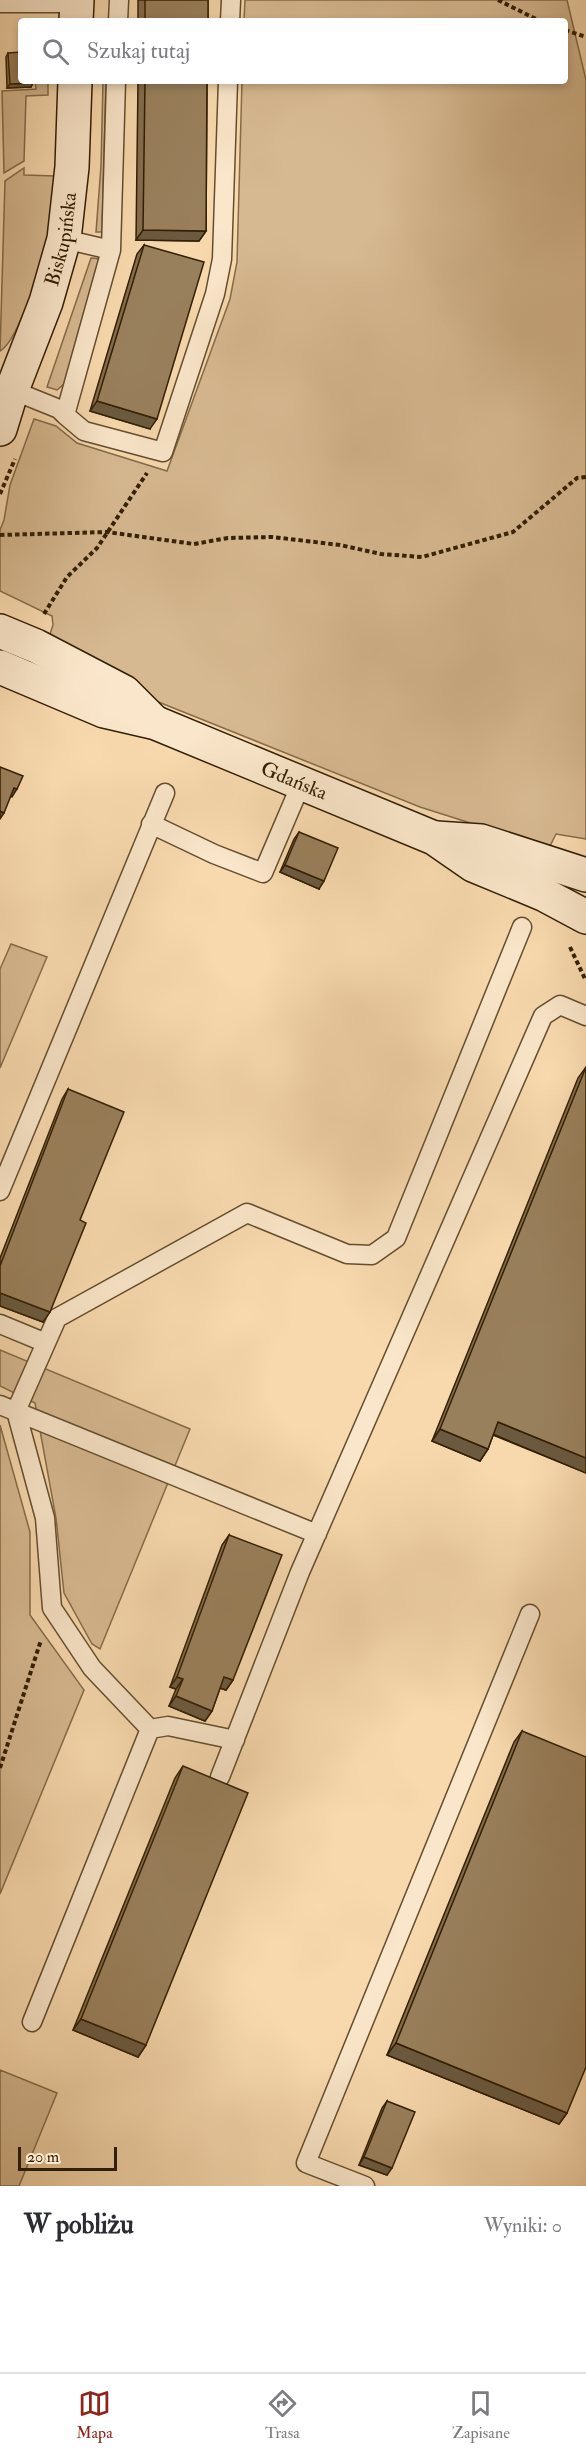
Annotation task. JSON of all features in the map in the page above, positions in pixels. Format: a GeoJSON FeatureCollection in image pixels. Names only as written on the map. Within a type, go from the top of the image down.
{"type":"FeatureCollection","features":[{"type":"Feature","properties":{"kind":"street","name":"Biskupińska"},"geometry":{"type":"LineString","coordinates":[[0,429],[6,399],[46,302],[64,239],[72,167],[75,84]]}},
{"type":"Feature","properties":{"kind":"street","name":"Gdańska"},"geometry":{"type":"LineString","coordinates":[[0,631],[36,646],[124,692],[156,723]]}},
{"type":"Feature","properties":{"kind":"street","name":"Gdańska"},"geometry":{"type":"LineString","coordinates":[[0,667],[104,711],[156,723],[434,838],[473,865],[543,894],[586,917]]}},
{"type":"Feature","properties":{"kind":"street","name":"Gdańska"},"geometry":{"type":"LineString","coordinates":[[434,838],[481,841],[586,875]]}},
{"type":"Feature","properties":{"kind":"lane"},"geometry":{"type":"LineString","coordinates":[[118,18],[119,0]]}},
{"type":"Feature","properties":{"kind":"lane"},"geometry":{"type":"LineString","coordinates":[[230,18],[231,0]]}},
{"type":"Feature","properties":{"kind":"lane"},"geometry":{"type":"LineString","coordinates":[[0,3],[76,8]]}},
{"type":"Feature","properties":{"kind":"lane"},"geometry":{"type":"LineString","coordinates":[[65,415],[111,250],[116,84]]}},
{"type":"Feature","properties":{"kind":"lane"},"geometry":{"type":"LineString","coordinates":[[6,399],[59,409],[84,431],[163,452],[215,294],[222,259],[228,84]]}},
{"type":"Feature","properties":{"kind":"lane"},"geometry":{"type":"LineString","coordinates":[[64,239],[111,250]]}},
{"type":"Feature","properties":{"kind":"lane"},"geometry":{"type":"LineString","coordinates":[[151,824],[214,854],[263,873],[301,783]]}},
{"type":"Feature","properties":{"kind":"lane"},"geometry":{"type":"LineString","coordinates":[[0,1191],[165,793]]}},
{"type":"Feature","properties":{"kind":"lane"},"geometry":{"type":"LineString","coordinates":[[150,1729],[92,1668],[52,1608],[45,1518],[8,1408],[46,1343],[57,1318],[247,1213],[347,1254],[372,1255],[396,1238],[522,927]]}},
{"type":"Feature","properties":{"kind":"lane"},"geometry":{"type":"LineString","coordinates":[[220,1777],[317,1534],[543,1016],[560,1005],[586,1016]]}},
{"type":"Feature","properties":{"kind":"lane"},"geometry":{"type":"LineString","coordinates":[[0,1324],[46,1343]]}},
{"type":"Feature","properties":{"kind":"lane"},"geometry":{"type":"LineString","coordinates":[[8,1408],[317,1534]]}},
{"type":"Feature","properties":{"kind":"lane"},"geometry":{"type":"LineString","coordinates":[[365,2186],[306,2163],[530,1614]]}},
{"type":"Feature","properties":{"kind":"lane"},"geometry":{"type":"LineString","coordinates":[[150,1729],[168,1726],[235,1740]]}},
{"type":"Feature","properties":{"kind":"lane"},"geometry":{"type":"LineString","coordinates":[[32,2022],[150,1729]]}},
{"type":"Feature","properties":{"kind":"path"},"geometry":{"type":"LineString","coordinates":[[498,0],[534,18]]}},
{"type":"Feature","properties":{"kind":"path"},"geometry":{"type":"LineString","coordinates":[[568,31],[586,37]]}},
{"type":"Feature","properties":{"kind":"path"},"geometry":{"type":"LineString","coordinates":[[36,620],[43,615],[67,577],[97,548],[146,477],[155,450]]}},
{"type":"Feature","properties":{"kind":"path"},"geometry":{"type":"LineString","coordinates":[[0,535],[108,532],[194,544],[228,538],[272,537],[340,544],[381,554],[422,557],[513,531],[577,478],[586,477]]}},
{"type":"Feature","properties":{"kind":"path"},"geometry":{"type":"LineString","coordinates":[[0,1768],[52,1608]]}},
{"type":"Feature","properties":{"kind":"shaded area"},"geometry":{"type":"Polygon","coordinates":[[[245,0],[567,0],[586,80],[586,839],[556,834],[549,848],[420,807],[151,699],[48,640],[53,625],[52,616],[0,591],[0,530],[10,485],[34,419],[56,426],[77,443],[167,471],[230,299],[237,262],[242,84],[568,84],[568,18],[244,18],[245,0]]]}},
{"type":"Feature","properties":{"kind":"shaded area"},"geometry":{"type":"Polygon","coordinates":[[[35,84],[48,84],[48,95],[26,96],[24,161],[4,173],[2,91],[36,89],[35,84]]]}},
{"type":"Feature","properties":{"kind":"shaded area"},"geometry":{"type":"Polygon","coordinates":[[[103,84],[106,84],[102,232],[96,232],[101,166],[103,84]]]}},
{"type":"Feature","properties":{"kind":"shaded area"},"geometry":{"type":"Polygon","coordinates":[[[24,168],[24,175],[55,176],[50,222],[36,280],[15,332],[0,351],[5,181],[24,168]]]}},
{"type":"Feature","properties":{"kind":"shaded area"},"geometry":{"type":"Polygon","coordinates":[[[91,258],[101,259],[64,384],[57,390],[47,387],[91,258]]]}},
{"type":"Feature","properties":{"kind":"shaded area"},"geometry":{"type":"Polygon","coordinates":[[[11,944],[47,957],[0,1068],[0,969],[11,944]]]}},
{"type":"Feature","properties":{"kind":"shaded area"},"geometry":{"type":"Polygon","coordinates":[[[0,1350],[190,1429],[100,1649],[92,1644],[64,1593],[56,1518],[35,1403],[0,1386],[0,1350]]]}},
{"type":"Feature","properties":{"kind":"shaded area"},"geometry":{"type":"Polygon","coordinates":[[[0,1425],[30,1532],[30,1615],[84,1690],[0,1894],[0,1425]]]}},
{"type":"Feature","properties":{"kind":"shaded area"},"geometry":{"type":"Polygon","coordinates":[[[0,2070],[57,2093],[19,2186],[0,2186],[0,2070]]]}},
{"type":"Feature","properties":{"kind":"building"},"geometry":{"type":"Polygon","coordinates":[[[145,0],[208,0],[208,18],[145,18],[145,0]]]}},
{"type":"Feature","properties":{"kind":"building"},"geometry":{"type":"Polygon","coordinates":[[[18,52],[18,84],[10,84],[8,53],[18,52]]]}},
{"type":"Feature","properties":{"kind":"building"},"geometry":{"type":"Polygon","coordinates":[[[145,84],[207,84],[206,231],[143,230],[145,84]]]}},
{"type":"Feature","properties":{"kind":"building"},"geometry":{"type":"Polygon","coordinates":[[[144,245],[204,262],[157,419],[97,401],[144,245]]]}},
{"type":"Feature","properties":{"kind":"building"},"geometry":{"type":"Polygon","coordinates":[[[0,767],[23,776],[17,789],[14,788],[4,813],[0,811],[0,767]]]}},
{"type":"Feature","properties":{"kind":"building"},"geometry":{"type":"Polygon","coordinates":[[[299,832],[338,848],[324,881],[285,865],[299,832]]]}},
{"type":"Feature","properties":{"kind":"building"},"geometry":{"type":"Polygon","coordinates":[[[586,1067],[586,1458],[498,1422],[488,1449],[440,1429],[586,1067]]]}},
{"type":"Feature","properties":{"kind":"building"},"geometry":{"type":"Polygon","coordinates":[[[68,1089],[124,1112],[80,1220],[86,1223],[50,1312],[0,1293],[0,1266],[68,1089]]]}},
{"type":"Feature","properties":{"kind":"building"},"geometry":{"type":"Polygon","coordinates":[[[229,1535],[282,1555],[233,1680],[224,1677],[212,1711],[176,1696],[183,1679],[177,1677],[229,1535]]]}},
{"type":"Feature","properties":{"kind":"building"},"geometry":{"type":"Polygon","coordinates":[[[522,1731],[586,1757],[586,2067],[567,2113],[396,2043],[522,1731]]]}},
{"type":"Feature","properties":{"kind":"building"},"geometry":{"type":"Polygon","coordinates":[[[183,1766],[248,1793],[146,2045],[81,2019],[183,1766]]]}},
{"type":"Feature","properties":{"kind":"building"},"geometry":{"type":"Polygon","coordinates":[[[387,2101],[415,2112],[392,2168],[364,2157],[387,2101]]]}}]}
